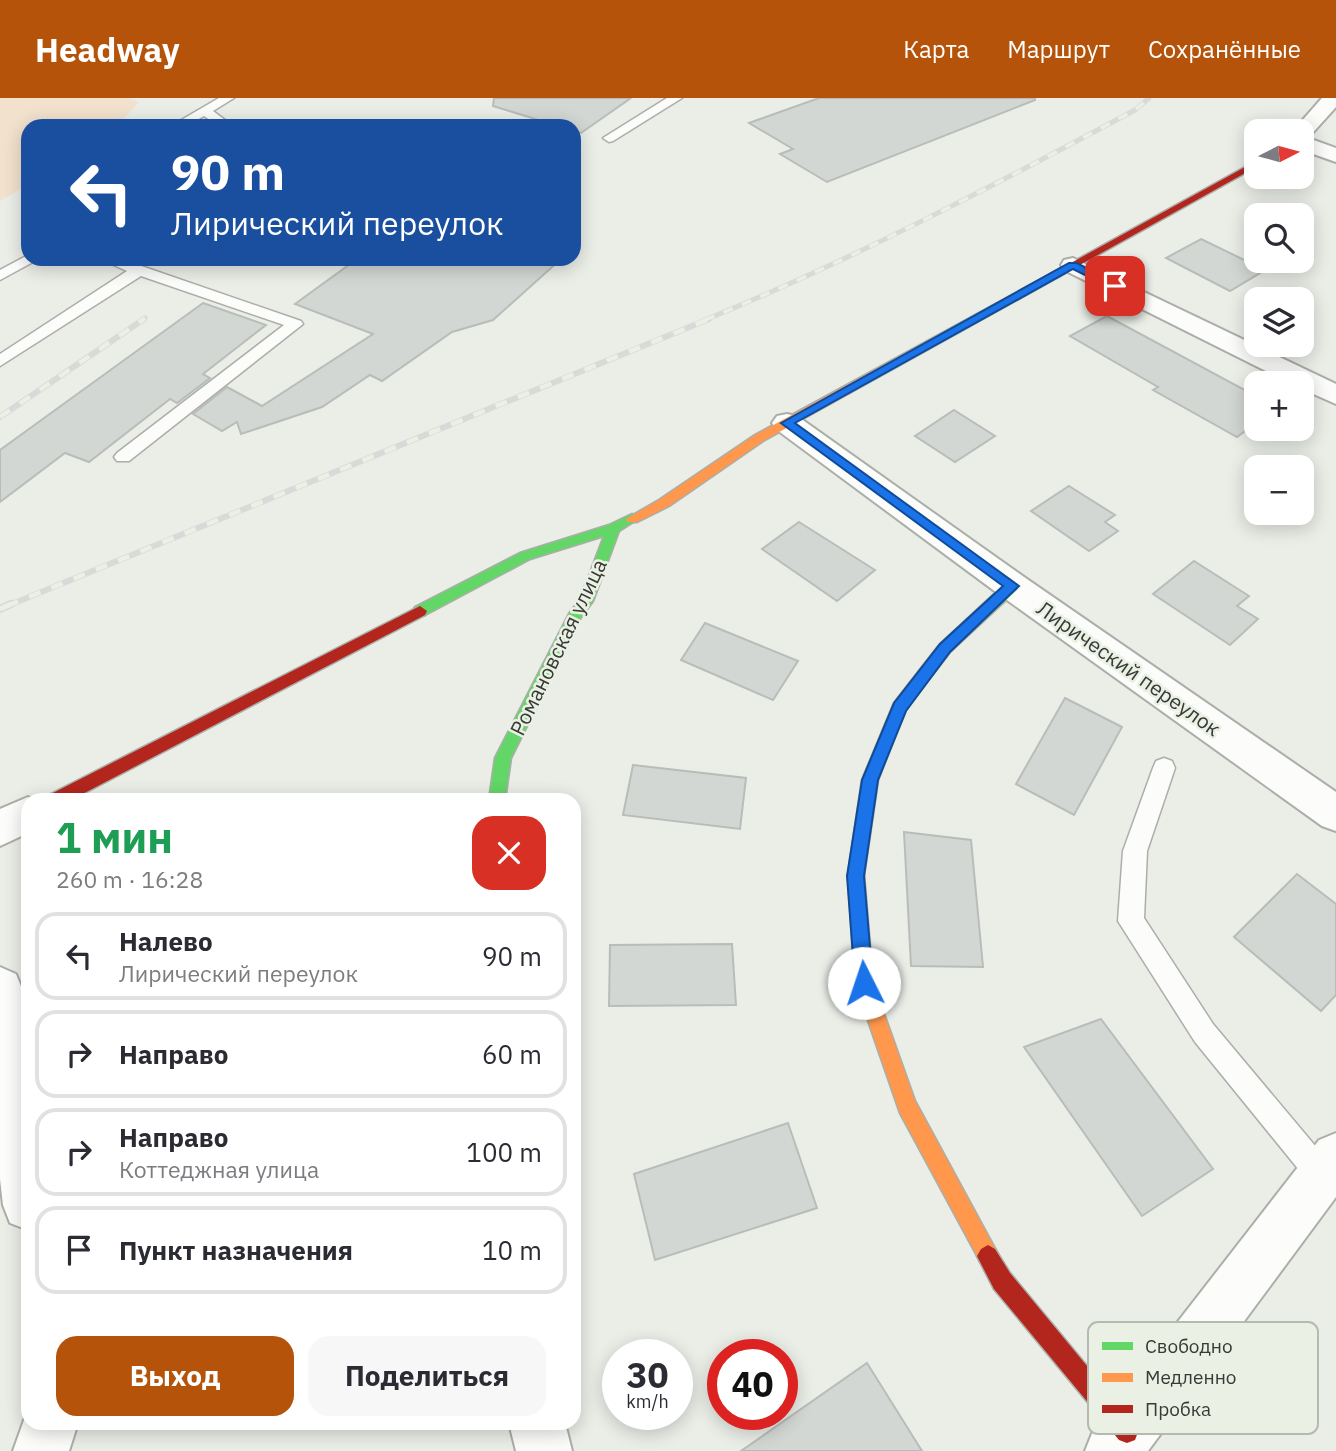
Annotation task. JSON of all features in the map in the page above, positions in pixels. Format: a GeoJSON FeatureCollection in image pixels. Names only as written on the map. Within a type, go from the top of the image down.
{"type":"FeatureCollection","features":[{"type":"Feature","properties":{"kind":"street"},"geometry":{"type":"LineString","coordinates":[[1314,119],[1333,98]]}},
{"type":"Feature","properties":{"kind":"street"},"geometry":{"type":"LineString","coordinates":[[1314,147],[1336,155]]}},
{"type":"Feature","properties":{"kind":"street"},"geometry":{"type":"LineString","coordinates":[[69,793],[526,556],[614,528],[664,503],[760,438],[1244,171]]}},
{"type":"Feature","properties":{"kind":"street"},"geometry":{"type":"LineString","coordinates":[[1073,265],[1336,395]]}},
{"type":"Feature","properties":{"kind":"street","name":"Лирический переулок"},"geometry":{"type":"LineString","coordinates":[[787,423],[1336,814]]}},
{"type":"Feature","properties":{"kind":"street","name":"Романовская улица"},"geometry":{"type":"LineString","coordinates":[[498,793],[503,758],[576,614],[586,601],[614,528]]}},
{"type":"Feature","properties":{"kind":"street"},"geometry":{"type":"LineString","coordinates":[[1013,586],[945,648],[899,708],[870,780],[856,876],[864,983],[907,1106],[1002,1281],[1088,1398]]}},
{"type":"Feature","properties":{"kind":"street"},"geometry":{"type":"LineString","coordinates":[[0,828],[21,818]]}},
{"type":"Feature","properties":{"kind":"street"},"geometry":{"type":"LineString","coordinates":[[0,989],[21,1151]]}},
{"type":"Feature","properties":{"kind":"street"},"geometry":{"type":"LineString","coordinates":[[1210,1322],[1329,1166]]}},
{"type":"Feature","properties":{"kind":"street"},"geometry":{"type":"LineString","coordinates":[[41,1451],[48,1430]]}},
{"type":"Feature","properties":{"kind":"street"},"geometry":{"type":"LineString","coordinates":[[539,1430],[544,1451]]}},
{"type":"Feature","properties":{"kind":"lane"},"geometry":{"type":"LineString","coordinates":[[190,119],[228,98]]}},
{"type":"Feature","properties":{"kind":"lane"},"geometry":{"type":"LineString","coordinates":[[609,138],[676,98]]}},
{"type":"Feature","properties":{"kind":"lane"},"geometry":{"type":"LineString","coordinates":[[204,111],[216,119]]}},
{"type":"Feature","properties":{"kind":"lane"},"geometry":{"type":"LineString","coordinates":[[0,276],[21,263]]}},
{"type":"Feature","properties":{"kind":"lane"},"geometry":{"type":"LineString","coordinates":[[123,457],[295,324],[127,266]]}},
{"type":"Feature","properties":{"kind":"lane"},"geometry":{"type":"LineString","coordinates":[[0,361],[139,270]]}},
{"type":"Feature","properties":{"kind":"lane"},"geometry":{"type":"LineString","coordinates":[[1164,768],[1135,851],[1131,921],[1203,1033],[1329,1166]]}},
{"type":"Feature","properties":{"kind":"shaded area"},"geometry":{"type":"Polygon","coordinates":[[[0,98],[128,98],[139,102],[123,119],[21,119],[21,189],[0,201],[0,98]]]}},
{"type":"Feature","properties":{"kind":"building"},"geometry":{"type":"Polygon","coordinates":[[[494,98],[631,98],[581,133],[581,119],[535,119],[493,106],[494,98]]]}},
{"type":"Feature","properties":{"kind":"building"},"geometry":{"type":"Polygon","coordinates":[[[819,98],[1035,100],[827,182],[780,154],[793,149],[749,123],[819,98]]]}},
{"type":"Feature","properties":{"kind":"building"},"geometry":{"type":"Polygon","coordinates":[[[1201,239],[1244,260],[1244,273],[1260,273],[1230,291],[1166,258],[1201,239]]]}},
{"type":"Feature","properties":{"kind":"building"},"geometry":{"type":"Polygon","coordinates":[[[347,266],[553,266],[493,320],[452,332],[382,381],[370,375],[322,407],[241,434],[237,422],[222,431],[193,414],[227,387],[262,406],[373,334],[295,304],[347,266]]]}},
{"type":"Feature","properties":{"kind":"building"},"geometry":{"type":"Polygon","coordinates":[[[203,303],[266,325],[203,374],[210,378],[177,403],[170,399],[89,462],[65,453],[0,502],[0,450],[203,303]]]}},
{"type":"Feature","properties":{"kind":"building"},"geometry":{"type":"Polygon","coordinates":[[[1107,316],[1244,390],[1244,432],[1237,437],[1153,390],[1158,387],[1070,336],[1107,316]]]}},
{"type":"Feature","properties":{"kind":"building"},"geometry":{"type":"Polygon","coordinates":[[[954,410],[995,436],[955,462],[915,436],[954,410]]]}},
{"type":"Feature","properties":{"kind":"building"},"geometry":{"type":"Polygon","coordinates":[[[1069,486],[1115,515],[1105,522],[1118,531],[1089,551],[1031,511],[1069,486]]]}},
{"type":"Feature","properties":{"kind":"building"},"geometry":{"type":"Polygon","coordinates":[[[799,522],[875,570],[837,601],[762,549],[799,522]]]}},
{"type":"Feature","properties":{"kind":"building"},"geometry":{"type":"Polygon","coordinates":[[[1194,561],[1249,596],[1237,606],[1258,619],[1230,645],[1153,594],[1194,561]]]}},
{"type":"Feature","properties":{"kind":"building"},"geometry":{"type":"Polygon","coordinates":[[[705,623],[798,661],[773,700],[681,660],[705,623]]]}},
{"type":"Feature","properties":{"kind":"building"},"geometry":{"type":"Polygon","coordinates":[[[1065,698],[1122,727],[1074,815],[1016,784],[1065,698]]]}},
{"type":"Feature","properties":{"kind":"building"},"geometry":{"type":"Polygon","coordinates":[[[633,765],[746,778],[740,829],[623,815],[633,765]]]}},
{"type":"Feature","properties":{"kind":"building"},"geometry":{"type":"Polygon","coordinates":[[[904,832],[971,840],[983,967],[911,966],[904,832]]]}},
{"type":"Feature","properties":{"kind":"building"},"geometry":{"type":"Polygon","coordinates":[[[1297,874],[1336,904],[1336,995],[1321,1011],[1234,937],[1297,874]]]}},
{"type":"Feature","properties":{"kind":"building"},"geometry":{"type":"Polygon","coordinates":[[[732,944],[736,1005],[609,1006],[610,945],[732,944]]]}},
{"type":"Feature","properties":{"kind":"building"},"geometry":{"type":"Polygon","coordinates":[[[1101,1019],[1213,1169],[1142,1216],[1024,1047],[1101,1019]]]}},
{"type":"Feature","properties":{"kind":"building"},"geometry":{"type":"Polygon","coordinates":[[[788,1123],[817,1208],[655,1260],[634,1174],[788,1123]]]}},
{"type":"Feature","properties":{"kind":"building"},"geometry":{"type":"Polygon","coordinates":[[[867,1363],[922,1451],[741,1451],[771,1430],[798,1430],[798,1411],[867,1363]]]}},
{"type":"Feature","properties":{"kind":"railway"},"geometry":{"type":"LineString","coordinates":[[705,320],[923,221],[1135,110],[1149,98]]}},
{"type":"Feature","properties":{"kind":"railway"},"geometry":{"type":"LineString","coordinates":[[0,417],[144,319]]}},
{"type":"Feature","properties":{"kind":"railway"},"geometry":{"type":"LineString","coordinates":[[7,606],[709,319]]}},
{"type":"Feature","properties":{"kind":"railway"},"geometry":{"type":"LineString","coordinates":[[0,609],[11,604]]}},
{"type":"Feature","properties":{"kind":"traffic: fast"},"geometry":{"type":"LineString","coordinates":[[498,793],[503,758],[576,614],[586,601],[614,528],[632,519]]}},
{"type":"Feature","properties":{"kind":"traffic: fast"},"geometry":{"type":"LineString","coordinates":[[420,611],[525,556],[614,528]]}},
{"type":"Feature","properties":{"kind":"traffic: fast"},"geometry":{"type":"LineString","coordinates":[[856,875],[870,780],[899,707],[945,648],[1012,586]]}},
{"type":"Feature","properties":{"kind":"traffic: slow"},"geometry":{"type":"LineString","coordinates":[[632,519],[664,503],[759,438],[1056,274]]}},
{"type":"Feature","properties":{"kind":"traffic: slow"},"geometry":{"type":"LineString","coordinates":[[856,875],[864,983],[907,1106],[988,1256]]}},
{"type":"Feature","properties":{"kind":"traffic: jam"},"geometry":{"type":"LineString","coordinates":[[1056,274],[1244,171]]}},
{"type":"Feature","properties":{"kind":"traffic: jam"},"geometry":{"type":"LineString","coordinates":[[69,793],[420,611]]}},
{"type":"Feature","properties":{"kind":"traffic: jam"},"geometry":{"type":"LineString","coordinates":[[988,1256],[1002,1281],[1088,1385]]}},
{"type":"Feature","properties":{"kind":"route"},"geometry":{"type":"LineString","coordinates":[[864,983],[856,876],[870,780],[899,708],[945,648],[1013,586],[787,423],[1073,265],[1115,286]]}}]}
